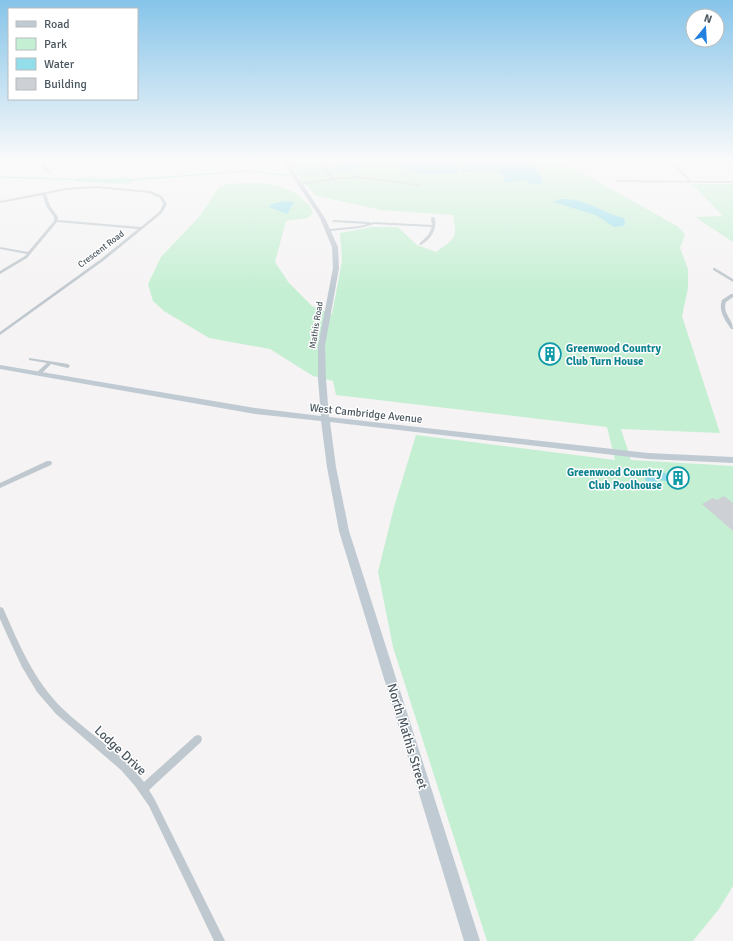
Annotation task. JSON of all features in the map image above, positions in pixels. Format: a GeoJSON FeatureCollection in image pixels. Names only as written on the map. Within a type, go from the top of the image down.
{"type":"FeatureCollection","features":[{"type":"Feature","properties":{"kind":"street"},"geometry":{"type":"LineString","coordinates":[[47,203],[56,217],[56,221]]}},
{"type":"Feature","properties":{"kind":"street","name":"Crescent Road"},"geometry":{"type":"LineString","coordinates":[[0,334],[102,260],[161,212],[165,207],[164,203]]}},
{"type":"Feature","properties":{"kind":"street","name":"Mathis Road"},"geometry":{"type":"LineString","coordinates":[[312,203],[330,230],[335,246],[337,261],[322,340],[321,370],[326,419],[338,502],[344,531]]}},
{"type":"Feature","properties":{"kind":"street"},"geometry":{"type":"LineString","coordinates":[[421,244],[434,231],[433,218]]}},
{"type":"Feature","properties":{"kind":"street"},"geometry":{"type":"LineString","coordinates":[[56,221],[142,228]]}},
{"type":"Feature","properties":{"kind":"street"},"geometry":{"type":"LineString","coordinates":[[0,273],[30,253],[56,221]]}},
{"type":"Feature","properties":{"kind":"street"},"geometry":{"type":"LineString","coordinates":[[334,221],[434,226]]}},
{"type":"Feature","properties":{"kind":"street"},"geometry":{"type":"LineString","coordinates":[[330,230],[360,227],[374,223]]}},
{"type":"Feature","properties":{"kind":"street"},"geometry":{"type":"LineString","coordinates":[[0,248],[30,253]]}},
{"type":"Feature","properties":{"kind":"street"},"geometry":{"type":"LineString","coordinates":[[714,269],[733,281]]}},
{"type":"Feature","properties":{"kind":"street"},"geometry":{"type":"LineString","coordinates":[[733,296],[724,301],[722,307],[724,314],[733,328]]}},
{"type":"Feature","properties":{"kind":"street"},"geometry":{"type":"LineString","coordinates":[[30,359],[68,366]]}},
{"type":"Feature","properties":{"kind":"street"},"geometry":{"type":"LineString","coordinates":[[38,374],[50,363]]}},
{"type":"Feature","properties":{"kind":"street","name":"West Cambridge Avenue"},"geometry":{"type":"LineString","coordinates":[[0,368],[234,408],[648,456],[733,460]]}},
{"type":"Feature","properties":{"kind":"street"},"geometry":{"type":"LineString","coordinates":[[0,486],[49,463]]}},
{"type":"Feature","properties":{"kind":"street","name":"North Mathis Street"},"geometry":{"type":"LineString","coordinates":[[344,531],[472,941]]}},
{"type":"Feature","properties":{"kind":"street","name":"Lodge Drive"},"geometry":{"type":"LineString","coordinates":[[0,610],[18,651],[44,694],[59,711],[124,766],[143,789],[152,803],[220,941]]}},
{"type":"Feature","properties":{"kind":"street"},"geometry":{"type":"LineString","coordinates":[[143,789],[198,739]]}},
{"type":"Feature","properties":{"kind":"green space"},"geometry":{"type":"Polygon","coordinates":[[[209,203],[307,203],[313,213],[308,218],[286,221],[275,262],[289,283],[312,306],[332,314],[342,261],[340,233],[372,227],[398,227],[417,245],[436,252],[454,237],[455,229],[453,215],[381,210],[349,203],[636,203],[677,226],[685,234],[680,248],[688,269],[688,288],[682,316],[720,433],[621,429],[631,460],[733,466],[733,886],[719,909],[693,941],[487,941],[393,647],[378,572],[394,507],[416,435],[615,460],[607,427],[336,395],[333,381],[313,376],[270,349],[209,338],[164,311],[153,301],[148,284],[161,257],[200,216],[209,203]]]}},
{"type":"Feature","properties":{"kind":"green space"},"geometry":{"type":"Polygon","coordinates":[[[710,203],[733,203],[733,242],[695,217],[723,216],[710,203]]]}},
{"type":"Feature","properties":{"kind":"water"},"geometry":{"type":"Polygon","coordinates":[[[293,203],[287,214],[269,207],[272,204],[293,203]]]}},
{"type":"Feature","properties":{"kind":"water"},"geometry":{"type":"Polygon","coordinates":[[[556,203],[586,203],[624,218],[625,224],[623,226],[614,227],[596,215],[556,203]]]}},
{"type":"Feature","properties":{"kind":"water"},"geometry":{"type":"Polygon","coordinates":[[[643,470],[666,473],[668,481],[657,480],[660,490],[648,489],[643,470]]]}},
{"type":"Feature","properties":{"kind":"building","name":"Greenwood Country Club Poolhouse"},"geometry":{"type":"Polygon","coordinates":[[[671,470],[680,470],[686,487],[676,485],[671,470]]]}},
{"type":"Feature","properties":{"kind":"building"},"geometry":{"type":"Polygon","coordinates":[[[724,496],[733,503],[733,531],[702,504],[713,498],[717,500],[724,496]]]}},
{"type":"Feature","properties":{"kind":"place","name":"Greenwood Country Club Turn House"},"geometry":{"type":"Point","coordinates":[550,354]}},
{"type":"Feature","properties":{"kind":"place","name":"Greenwood Country Club Poolhouse"},"geometry":{"type":"Point","coordinates":[678,478]}}]}
